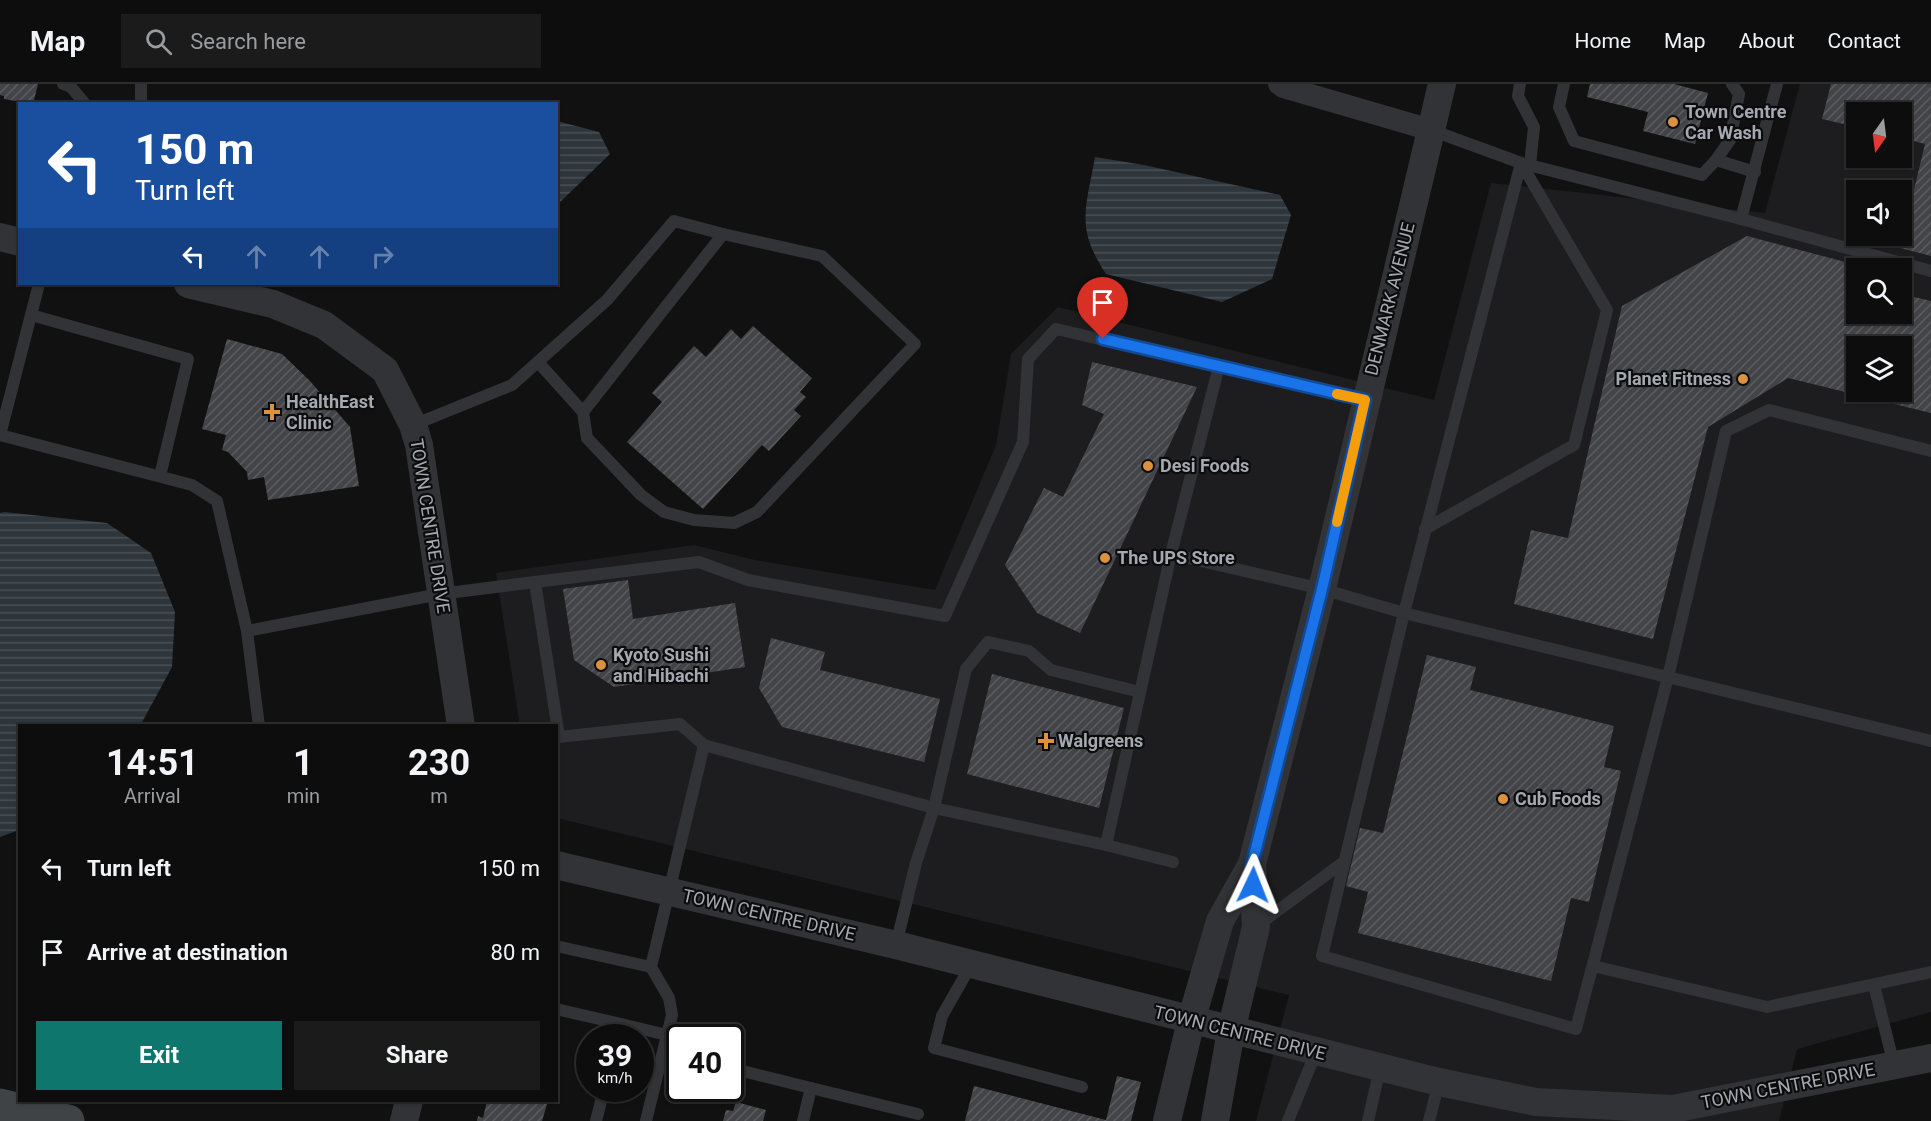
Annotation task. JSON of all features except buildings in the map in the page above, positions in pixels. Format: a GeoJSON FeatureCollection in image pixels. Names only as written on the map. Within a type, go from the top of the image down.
{"type":"FeatureCollection","features":[{"type":"Feature","properties":{"kind":"main road"},"geometry":{"type":"LineString","coordinates":[[0,1105],[68,1121]]}},
{"type":"Feature","properties":{"kind":"street"},"geometry":{"type":"LineString","coordinates":[[1279,84],[1431,130]]}},
{"type":"Feature","properties":{"kind":"street","name":"DENMARK AVENUE"},"geometry":{"type":"LineString","coordinates":[[1167,1121],[1191,1021],[1220,921],[1252,864],[1322,589],[1365,400],[1442,84]]}},
{"type":"Feature","properties":{"kind":"street"},"geometry":{"type":"LineString","coordinates":[[0,237],[18,242]]}},
{"type":"Feature","properties":{"kind":"street","name":"TOWN CENTRE DRIVE"},"geometry":{"type":"LineString","coordinates":[[192,285],[273,304],[324,325],[385,370],[414,425],[419,446],[461,724]]}},
{"type":"Feature","properties":{"kind":"street","name":"DENMARK AVENUE"},"geometry":{"type":"LineString","coordinates":[[1215,1121],[1231,1031],[1256,927],[1252,864]]}},
{"type":"Feature","properties":{"kind":"street","name":"TOWN CENTRE DRIVE"},"geometry":{"type":"LineString","coordinates":[[558,865],[896,945],[1535,1107],[1608,1114],[1674,1115],[1931,1058]]}},
{"type":"Feature","properties":{"kind":"street"},"geometry":{"type":"LineString","coordinates":[[404,1121],[409,1102]]}},
{"type":"Feature","properties":{"kind":"lane"},"geometry":{"type":"LineString","coordinates":[[63,84],[71,87],[83,102]]}},
{"type":"Feature","properties":{"kind":"lane"},"geometry":{"type":"LineString","coordinates":[[141,84],[141,102]]}},
{"type":"Feature","properties":{"kind":"lane"},"geometry":{"type":"LineString","coordinates":[[1520,84],[1518,96],[1534,128],[1425,529],[1322,956],[1576,1029],[1668,677],[1726,431],[1769,410],[1931,451]]}},
{"type":"Feature","properties":{"kind":"lane"},"geometry":{"type":"LineString","coordinates":[[1564,84],[1559,107],[1574,141],[1702,174],[1716,160],[1730,140],[1739,94],[1732,84]]}},
{"type":"Feature","properties":{"kind":"lane"},"geometry":{"type":"LineString","coordinates":[[1741,219],[1777,84]]}},
{"type":"Feature","properties":{"kind":"lane"},"geometry":{"type":"LineString","coordinates":[[1431,130],[1525,164],[1741,219],[1931,271]]}},
{"type":"Feature","properties":{"kind":"lane"},"geometry":{"type":"LineString","coordinates":[[1716,160],[1755,172]]}},
{"type":"Feature","properties":{"kind":"lane"},"geometry":{"type":"LineString","coordinates":[[1425,529],[1574,445],[1607,310],[1525,164]]}},
{"type":"Feature","properties":{"kind":"lane"},"geometry":{"type":"LineString","coordinates":[[414,425],[512,385],[608,300],[674,220],[723,234],[822,256],[915,344],[757,512],[735,523],[694,520],[664,512],[641,495],[587,438],[583,412],[539,363]]}},
{"type":"Feature","properties":{"kind":"lane"},"geometry":{"type":"LineString","coordinates":[[583,412],[723,234]]}},
{"type":"Feature","properties":{"kind":"lane"},"geometry":{"type":"LineString","coordinates":[[39,285],[0,435],[192,485],[217,501],[247,631],[259,724]]}},
{"type":"Feature","properties":{"kind":"lane"},"geometry":{"type":"LineString","coordinates":[[31,315],[188,359],[160,476]]}},
{"type":"Feature","properties":{"kind":"lane"},"geometry":{"type":"LineString","coordinates":[[247,631],[440,594],[699,562],[748,580],[945,616],[1023,442],[1028,359],[1056,329],[1365,400]]}},
{"type":"Feature","properties":{"kind":"lane"},"geometry":{"type":"LineString","coordinates":[[1106,845],[1171,554],[1220,366]]}},
{"type":"Feature","properties":{"kind":"lane"},"geometry":{"type":"LineString","coordinates":[[1171,554],[1322,589],[1404,613],[1931,741]]}},
{"type":"Feature","properties":{"kind":"lane"},"geometry":{"type":"LineString","coordinates":[[535,582],[557,724]]}},
{"type":"Feature","properties":{"kind":"lane"},"geometry":{"type":"LineString","coordinates":[[896,945],[916,863],[934,808],[966,669],[988,642],[1029,651],[1051,670],[1140,692]]}},
{"type":"Feature","properties":{"kind":"lane"},"geometry":{"type":"LineString","coordinates":[[558,731],[559,737],[680,724],[704,745],[934,808],[1106,845],[1173,862]]}},
{"type":"Feature","properties":{"kind":"lane"},"geometry":{"type":"LineString","coordinates":[[670,1024],[672,1015],[669,998],[651,967],[704,745]]}},
{"type":"Feature","properties":{"kind":"lane"},"geometry":{"type":"LineString","coordinates":[[1256,927],[1345,861]]}},
{"type":"Feature","properties":{"kind":"lane"},"geometry":{"type":"LineString","coordinates":[[558,946],[651,967]]}},
{"type":"Feature","properties":{"kind":"lane"},"geometry":{"type":"LineString","coordinates":[[971,965],[942,1016],[934,1048],[1082,1087]]}},
{"type":"Feature","properties":{"kind":"lane"},"geometry":{"type":"LineString","coordinates":[[1593,966],[1767,1007],[1931,972]]}},
{"type":"Feature","properties":{"kind":"lane"},"geometry":{"type":"LineString","coordinates":[[1874,985],[1894,1065]]}},
{"type":"Feature","properties":{"kind":"lane"},"geometry":{"type":"LineString","coordinates":[[558,1009],[621,1024]]}},
{"type":"Feature","properties":{"kind":"lane"},"geometry":{"type":"LineString","coordinates":[[646,1121],[666,1039]]}},
{"type":"Feature","properties":{"kind":"lane"},"geometry":{"type":"LineString","coordinates":[[1288,1121],[1316,1052]]}},
{"type":"Feature","properties":{"kind":"lane"},"geometry":{"type":"LineString","coordinates":[[1368,1121],[1380,1068]]}},
{"type":"Feature","properties":{"kind":"lane"},"geometry":{"type":"LineString","coordinates":[[744,1071],[918,1114]]}},
{"type":"Feature","properties":{"kind":"lane"},"geometry":{"type":"LineString","coordinates":[[1429,1121],[1439,1082]]}},
{"type":"Feature","properties":{"kind":"lane"},"geometry":{"type":"LineString","coordinates":[[802,1121],[811,1088]]}},
{"type":"Feature","properties":{"kind":"lane"},"geometry":{"type":"LineString","coordinates":[[596,1121],[601,1102]]}},
{"type":"Feature","properties":{"kind":"shaded area"},"geometry":{"type":"Polygon","coordinates":[[[1800,84],[1931,84],[1931,1012],[1797,1049],[1779,1121],[1256,1121],[1289,995],[558,818],[558,724],[520,724],[496,573],[694,545],[755,560],[935,590],[996,445],[1011,354],[1058,307],[1434,400],[1491,183],[1765,213],[1800,84]]]}},
{"type":"Feature","properties":{"kind":"shaded area"},"geometry":{"type":"Polygon","coordinates":[[[558,121],[599,132],[610,154],[558,204],[558,121]]]}},
{"type":"Feature","properties":{"kind":"shaded area"},"geometry":{"type":"Polygon","coordinates":[[[1095,157],[1144,165],[1280,195],[1291,215],[1272,279],[1222,302],[1106,274],[1096,258],[1087,230],[1086,204],[1095,157]]]}},
{"type":"Feature","properties":{"kind":"shaded area"},"geometry":{"type":"Polygon","coordinates":[[[0,513],[107,523],[151,553],[175,612],[172,667],[141,724],[18,724],[18,830],[0,837],[0,513]]]}},
{"type":"Feature","properties":{"kind":"slow traffic"},"geometry":{"type":"LineString","coordinates":[[1337,394],[1365,400],[1337,522]]}},
{"type":"Feature","properties":{"kind":"place","name":"Town Centre Car Wash"},"geometry":{"type":"Point","coordinates":[1673,122]}},
{"type":"Feature","properties":{"kind":"place","name":"Planet Fitness"},"geometry":{"type":"Point","coordinates":[1743,379]}},
{"type":"Feature","properties":{"kind":"place","name":"HealthEast Clinic"},"geometry":{"type":"Point","coordinates":[272,412]}},
{"type":"Feature","properties":{"kind":"place","name":"Desi Foods"},"geometry":{"type":"Point","coordinates":[1148,466]}},
{"type":"Feature","properties":{"kind":"place","name":"The UPS Store"},"geometry":{"type":"Point","coordinates":[1105,558]}},
{"type":"Feature","properties":{"kind":"place","name":"Kyoto Sushi and Hibachi"},"geometry":{"type":"Point","coordinates":[601,665]}},
{"type":"Feature","properties":{"kind":"place","name":"Walgreens"},"geometry":{"type":"Point","coordinates":[1046,741]}},
{"type":"Feature","properties":{"kind":"place","name":"Cub Foods"},"geometry":{"type":"Point","coordinates":[1503,799]}},
{"type":"Feature","properties":{"kind":"route"},"geometry":{"type":"LineString","coordinates":[[1103,339],[1365,400],[1322,589],[1252,864],[1253,885]]}}]}
